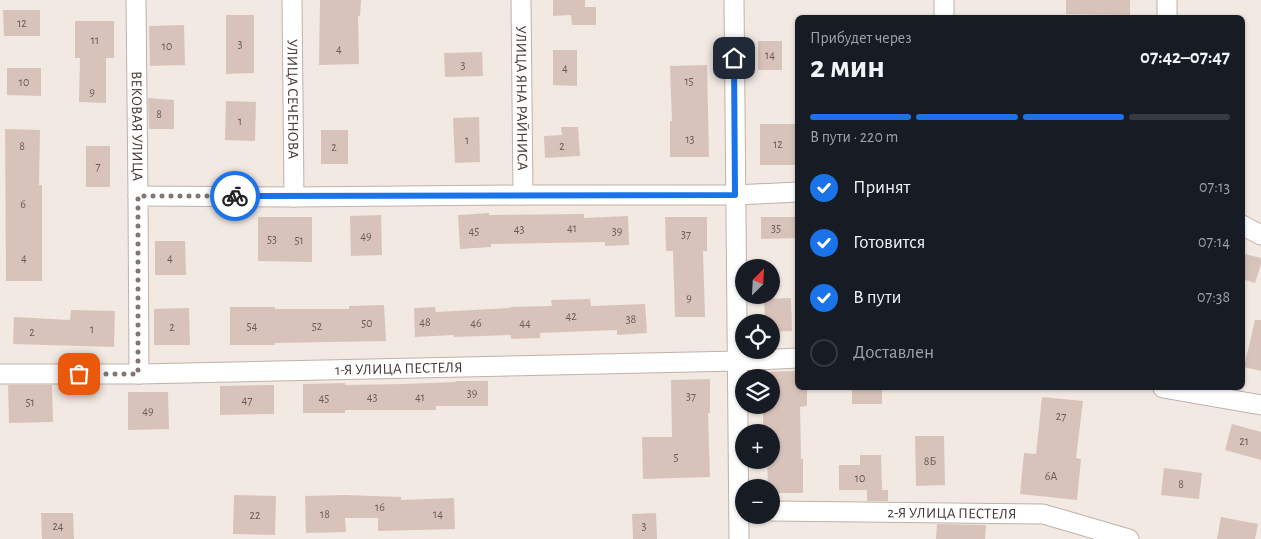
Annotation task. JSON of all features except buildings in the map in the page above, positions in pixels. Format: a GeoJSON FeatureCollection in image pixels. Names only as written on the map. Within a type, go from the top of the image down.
{"type":"FeatureCollection","features":[{"type":"Feature","properties":{"kind":"street","name":"ВЕКОВАЯ УЛИЦА"},"geometry":{"type":"LineString","coordinates":[[136,0],[138,374]]}},
{"type":"Feature","properties":{"kind":"street","name":"УЛИЦА СЕЧЕНОВА"},"geometry":{"type":"LineString","coordinates":[[292,0],[294,197]]}},
{"type":"Feature","properties":{"kind":"street","name":"УЛИЦА ЯНА РАЙНИСА"},"geometry":{"type":"LineString","coordinates":[[521,0],[523,195]]}},
{"type":"Feature","properties":{"kind":"street"},"geometry":{"type":"LineString","coordinates":[[734,0],[735,195],[740,479]]}},
{"type":"Feature","properties":{"kind":"street"},"geometry":{"type":"LineString","coordinates":[[944,0],[944,15]]}},
{"type":"Feature","properties":{"kind":"street"},"geometry":{"type":"LineString","coordinates":[[1167,0],[1167,15]]}},
{"type":"Feature","properties":{"kind":"street"},"geometry":{"type":"LineString","coordinates":[[138,196],[735,195],[795,192]]}},
{"type":"Feature","properties":{"kind":"street"},"geometry":{"type":"LineString","coordinates":[[1245,227],[1261,235]]}},
{"type":"Feature","properties":{"kind":"street","name":"1-Я УЛИЦА ПЕСТЕЛЯ"},"geometry":{"type":"LineString","coordinates":[[0,374],[138,374],[795,358]]}},
{"type":"Feature","properties":{"kind":"street"},"geometry":{"type":"LineString","coordinates":[[1175,390],[1261,405]]}},
{"type":"Feature","properties":{"kind":"street","name":"2-Я УЛИЦА ПЕСТЕЛЯ"},"geometry":{"type":"LineString","coordinates":[[780,511],[1043,514],[1129,539]]}},
{"type":"Feature","properties":{"kind":"street"},"geometry":{"type":"LineString","coordinates":[[739,539],[740,524]]}},
{"type":"Feature","properties":{"kind":"way so far"},"geometry":{"type":"LineString","coordinates":[[79,374],[138,374],[138,196],[235,196]]}},
{"type":"Feature","properties":{"kind":"route"},"geometry":{"type":"LineString","coordinates":[[235,196],[735,195],[734,58]]}}]}
